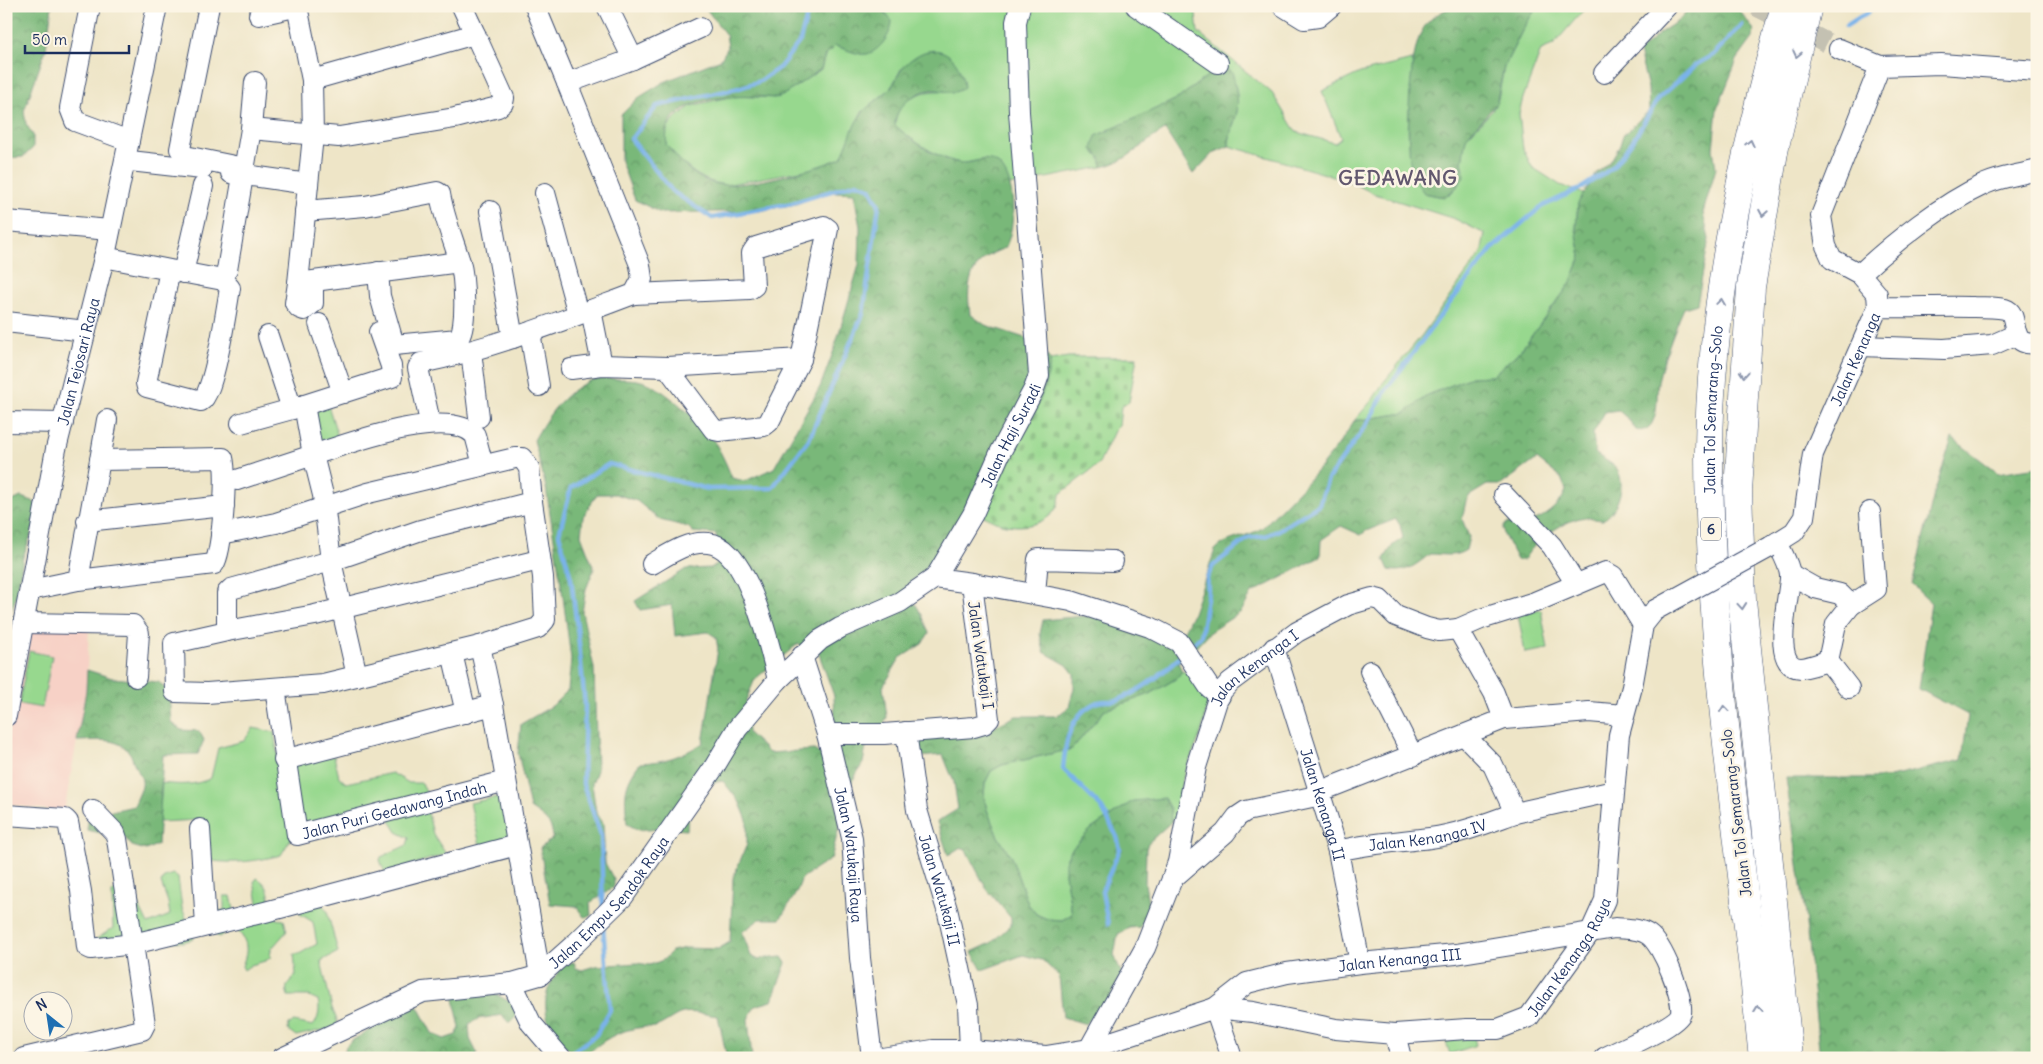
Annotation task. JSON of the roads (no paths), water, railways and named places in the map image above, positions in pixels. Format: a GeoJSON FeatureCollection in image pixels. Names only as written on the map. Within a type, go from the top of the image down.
{"type":"FeatureCollection","features":[{"type":"Feature","properties":{"kind":"highway","name":"Jalan Tol Semarang–Solo"},"geometry":{"type":"LineString","coordinates":[[1763,1058],[1724,710],[1711,575],[1709,450],[1716,339],[1732,222],[1769,62],[1785,6]]}},
{"type":"Feature","properties":{"kind":"highway","name":"Jalan Tol Semarang–Solo"},"geometry":{"type":"LineString","coordinates":[[1789,1058],[1742,600],[1738,491],[1751,287],[1775,146],[1808,6]]}},
{"type":"Feature","properties":{"kind":"street"},"geometry":{"type":"LineString","coordinates":[[90,6],[70,108],[71,115],[75,121],[129,141]]}},
{"type":"Feature","properties":{"kind":"street","name":"Jalan Tejosari Raya"},"geometry":{"type":"LineString","coordinates":[[6,716],[12,658],[24,623],[63,423],[104,257],[157,6]]}},
{"type":"Feature","properties":{"kind":"street"},"geometry":{"type":"LineString","coordinates":[[209,6],[180,150],[185,156],[244,172],[308,184]]}},
{"type":"Feature","properties":{"kind":"street"},"geometry":{"type":"LineString","coordinates":[[259,15],[298,6],[312,80],[313,136],[305,211],[305,283],[460,262]]}},
{"type":"Feature","properties":{"kind":"street"},"geometry":{"type":"LineString","coordinates":[[251,129],[339,137],[455,118],[502,105],[504,98],[462,6]]}},
{"type":"Feature","properties":{"kind":"street"},"geometry":{"type":"LineString","coordinates":[[535,6],[640,265],[642,278],[634,294]]}},
{"type":"Feature","properties":{"kind":"street"},"geometry":{"type":"LineString","coordinates":[[608,6],[633,59]]}},
{"type":"Feature","properties":{"kind":"street","name":"Jalan Haji Suradi"},"geometry":{"type":"LineString","coordinates":[[802,656],[827,636],[900,602],[935,578],[973,514],[1000,453],[1034,389],[1039,375],[1019,112],[1016,22],[1020,6]]}},
{"type":"Feature","properties":{"kind":"street"},"geometry":{"type":"LineString","coordinates":[[1136,6],[1218,63]]}},
{"type":"Feature","properties":{"kind":"street"},"geometry":{"type":"LineString","coordinates":[[1283,6],[1304,19],[1312,19],[1331,6]]}},
{"type":"Feature","properties":{"kind":"street"},"geometry":{"type":"LineString","coordinates":[[1604,73],[1667,6]]}},
{"type":"Feature","properties":{"kind":"street"},"geometry":{"type":"LineString","coordinates":[[567,83],[633,59],[700,28]]}},
{"type":"Feature","properties":{"kind":"street"},"geometry":{"type":"LineString","coordinates":[[312,80],[474,34]]}},
{"type":"Feature","properties":{"kind":"street"},"geometry":{"type":"LineString","coordinates":[[1839,49],[1880,66],[1941,64],[2037,71]]}},
{"type":"Feature","properties":{"kind":"street","name":"Jalan Kenanga"},"geometry":{"type":"LineString","coordinates":[[1773,545],[1794,532],[1804,517],[1813,454],[1878,307],[1877,294],[1860,274],[1832,259],[1826,246],[1821,216],[1880,66]]}},
{"type":"Feature","properties":{"kind":"street"},"geometry":{"type":"LineString","coordinates":[[227,270],[251,129],[255,82]]}},
{"type":"Feature","properties":{"kind":"street"},"geometry":{"type":"LineString","coordinates":[[130,161],[244,172]]}},
{"type":"Feature","properties":{"kind":"street"},"geometry":{"type":"LineString","coordinates":[[1860,274],[1887,248],[1969,193],[1986,184],[2037,170]]}},
{"type":"Feature","properties":{"kind":"street"},"geometry":{"type":"LineString","coordinates":[[104,257],[177,272],[223,280],[230,288],[222,338],[213,373],[206,396],[200,401],[147,387],[146,383],[177,272],[203,186]]}},
{"type":"Feature","properties":{"kind":"street"},"geometry":{"type":"LineString","coordinates":[[305,211],[365,206],[437,192],[440,194],[444,215],[460,262],[463,333],[458,339],[415,345],[394,345],[380,296],[378,272]]}},
{"type":"Feature","properties":{"kind":"street"},"geometry":{"type":"LineString","coordinates":[[545,193],[602,365]]}},
{"type":"Feature","properties":{"kind":"street"},"geometry":{"type":"LineString","coordinates":[[490,211],[521,335],[539,386]]}},
{"type":"Feature","properties":{"kind":"street"},"geometry":{"type":"LineString","coordinates":[[6,220],[110,230]]}},
{"type":"Feature","properties":{"kind":"street"},"geometry":{"type":"LineString","coordinates":[[428,413],[419,365],[521,335],[634,294],[750,289],[754,286],[752,253],[756,247],[824,226],[828,229],[801,359],[767,424],[759,428],[714,430],[667,367]]}},
{"type":"Feature","properties":{"kind":"street"},"geometry":{"type":"LineString","coordinates":[[1878,307],[1959,306],[2004,309],[2012,316],[2017,334],[2022,342],[2028,344],[2037,342]]}},
{"type":"Feature","properties":{"kind":"street"},"geometry":{"type":"LineString","coordinates":[[6,322],[86,331]]}},
{"type":"Feature","properties":{"kind":"street"},"geometry":{"type":"LineString","coordinates":[[319,324],[343,393]]}},
{"type":"Feature","properties":{"kind":"street"},"geometry":{"type":"LineString","coordinates":[[240,423],[392,377],[391,366],[376,324]]}},
{"type":"Feature","properties":{"kind":"street"},"geometry":{"type":"LineString","coordinates":[[1860,346],[1944,349],[1992,345],[2017,334]]}},
{"type":"Feature","properties":{"kind":"street"},"geometry":{"type":"LineString","coordinates":[[268,336],[298,407],[313,455],[324,507],[331,562],[356,676]]}},
{"type":"Feature","properties":{"kind":"street"},"geometry":{"type":"LineString","coordinates":[[471,351],[479,417]]}},
{"type":"Feature","properties":{"kind":"street"},"geometry":{"type":"LineString","coordinates":[[571,369],[602,365],[667,367],[801,359]]}},
{"type":"Feature","properties":{"kind":"street"},"geometry":{"type":"LineString","coordinates":[[78,580],[87,520],[107,420]]}},
{"type":"Feature","properties":{"kind":"street"},"geometry":{"type":"LineString","coordinates":[[6,422],[63,423]]}},
{"type":"Feature","properties":{"kind":"street"},"geometry":{"type":"LineString","coordinates":[[237,480],[392,431],[423,425],[449,424],[463,428],[475,435],[483,465]]}},
{"type":"Feature","properties":{"kind":"street"},"geometry":{"type":"LineString","coordinates":[[30,590],[78,580],[214,564],[218,554],[224,506],[224,460],[221,457],[100,460]]}},
{"type":"Feature","properties":{"kind":"street"},"geometry":{"type":"LineString","coordinates":[[221,534],[276,523],[368,493],[483,465],[515,458],[526,460],[529,468],[546,614],[544,623],[538,628],[480,646],[323,684],[206,693],[175,692],[174,643],[342,609],[539,560]]}},
{"type":"Feature","properties":{"kind":"street"},"geometry":{"type":"LineString","coordinates":[[1504,494],[1552,546],[1576,584]]}},
{"type":"Feature","properties":{"kind":"street"},"geometry":{"type":"LineString","coordinates":[[227,631],[228,590],[331,562],[421,530],[532,502]]}},
{"type":"Feature","properties":{"kind":"street"},"geometry":{"type":"LineString","coordinates":[[87,520],[224,506]]}},
{"type":"Feature","properties":{"kind":"street"},"geometry":{"type":"LineString","coordinates":[[1828,661],[1836,624],[1851,605],[1876,588],[1870,512]]}},
{"type":"Feature","properties":{"kind":"street"},"geometry":{"type":"LineString","coordinates":[[652,564],[680,548],[694,543],[708,543],[724,550],[752,591],[778,680]]}},
{"type":"Feature","properties":{"kind":"street"},"geometry":{"type":"LineString","coordinates":[[1649,618],[1773,545],[1790,574],[1815,588],[1840,594],[1851,605]]}},
{"type":"Feature","properties":{"kind":"street"},"geometry":{"type":"LineString","coordinates":[[1036,594],[1038,558],[1113,561]]}},
{"type":"Feature","properties":{"kind":"street","name":"Jalan Kenanga I"},"geometry":{"type":"LineString","coordinates":[[1089,1049],[1145,948],[1172,879],[1178,862],[1196,767],[1220,696],[1230,682],[1274,648],[1297,632],[1348,605],[1372,598],[1380,600],[1396,616],[1427,628],[1439,631],[1458,629],[1481,618],[1535,602],[1606,572],[1610,573],[1649,618]]}},
{"type":"Feature","properties":{"kind":"street"},"geometry":{"type":"LineString","coordinates":[[1790,574],[1782,622],[1786,656],[1794,666],[1801,668],[1828,661]]}},
{"type":"Feature","properties":{"kind":"street","name":"Jalan Watukaji I"},"geometry":{"type":"LineString","coordinates":[[827,734],[906,732],[974,727],[984,724],[989,719],[972,583],[935,578]]}},
{"type":"Feature","properties":{"kind":"street"},"geometry":{"type":"LineString","coordinates":[[972,583],[1036,594],[1133,620],[1184,648],[1209,687],[1220,696]]}},
{"type":"Feature","properties":{"kind":"street","name":"Jalan Kenanga Raya"},"geometry":{"type":"LineString","coordinates":[[1089,1049],[1215,1008],[1253,1012],[1336,1029],[1395,1034],[1466,1029],[1498,1029],[1529,1017],[1591,931],[1605,900],[1619,735],[1649,618]]}},
{"type":"Feature","properties":{"kind":"street"},"geometry":{"type":"LineString","coordinates":[[24,623],[133,626],[137,628],[139,634],[136,677]]}},
{"type":"Feature","properties":{"kind":"street"},"geometry":{"type":"LineString","coordinates":[[1458,629],[1494,693],[1504,719]]}},
{"type":"Feature","properties":{"kind":"street","name":"Jalan Puri Gedawang Indah"},"geometry":{"type":"LineString","coordinates":[[480,646],[493,705],[540,975]]}},
{"type":"Feature","properties":{"kind":"street","name":"Jalan Kenanga II"},"geometry":{"type":"LineString","coordinates":[[1274,648],[1338,851],[1360,963]]}},
{"type":"Feature","properties":{"kind":"street"},"geometry":{"type":"LineString","coordinates":[[452,653],[466,713]]}},
{"type":"Feature","properties":{"kind":"street","name":"Jalan Empu Sendok Raya"},"geometry":{"type":"LineString","coordinates":[[282,1058],[423,992],[512,983],[540,975],[623,897],[713,768],[737,729],[778,680],[802,656]]}},
{"type":"Feature","properties":{"kind":"street","name":"Jalan Watukaji Raya"},"geometry":{"type":"LineString","coordinates":[[802,656],[827,734],[852,838],[860,958],[872,1058]]}},
{"type":"Feature","properties":{"kind":"street"},"geometry":{"type":"LineString","coordinates":[[1828,661],[1849,688]]}},
{"type":"Feature","properties":{"kind":"street"},"geometry":{"type":"LineString","coordinates":[[1370,671],[1413,756]]}},
{"type":"Feature","properties":{"kind":"street","name":"Jalan Puri Gedawang Indah"},"geometry":{"type":"LineString","coordinates":[[275,688],[295,832],[301,836],[506,781]]}},
{"type":"Feature","properties":{"kind":"street"},"geometry":{"type":"LineString","coordinates":[[284,760],[493,705]]}},
{"type":"Feature","properties":{"kind":"street"},"geometry":{"type":"LineString","coordinates":[[1321,793],[1504,719],[1589,712],[1624,715]]}},
{"type":"Feature","properties":{"kind":"street","name":"Jalan Watukaji II"},"geometry":{"type":"LineString","coordinates":[[906,732],[918,810],[948,913],[968,1005],[970,1050]]}},
{"type":"Feature","properties":{"kind":"street"},"geometry":{"type":"LineString","coordinates":[[1464,735],[1493,765],[1516,813]]}},
{"type":"Feature","properties":{"kind":"street","name":"Jalan Kenanga IV"},"geometry":{"type":"LineString","coordinates":[[1338,851],[1360,846],[1431,838],[1473,829],[1516,813],[1614,791]]}},
{"type":"Feature","properties":{"kind":"street","name":"Jalan Kenanga I"},"geometry":{"type":"LineString","coordinates":[[1172,879],[1226,833],[1237,816],[1246,811],[1321,793]]}},
{"type":"Feature","properties":{"kind":"street"},"geometry":{"type":"LineString","coordinates":[[24,1058],[142,1030],[145,1024],[117,839],[114,833],[93,810]]}},
{"type":"Feature","properties":{"kind":"street"},"geometry":{"type":"LineString","coordinates":[[6,815],[67,820],[81,891],[87,947],[91,949],[133,944],[265,912],[517,845]]}},
{"type":"Feature","properties":{"kind":"street"},"geometry":{"type":"LineString","coordinates":[[200,829],[206,926]]}},
{"type":"Feature","properties":{"kind":"street","name":"Jalan Kenanga III"},"geometry":{"type":"LineString","coordinates":[[1215,1008],[1247,983],[1286,973],[1360,963],[1456,954],[1615,928],[1641,930],[1654,940],[1675,982],[1682,1008],[1680,1017],[1604,1058]]}},
{"type":"Feature","properties":{"kind":"street"},"geometry":{"type":"LineString","coordinates":[[512,983],[531,1023],[559,1056]]}},
{"type":"Feature","properties":{"kind":"street"},"geometry":{"type":"LineString","coordinates":[[1215,1008],[1232,1058]]}},
{"type":"Feature","properties":{"kind":"street"},"geometry":{"type":"LineString","coordinates":[[1395,1034],[1401,1058]]}},
{"type":"Feature","properties":{"kind":"street"},"geometry":{"type":"LineString","coordinates":[[882,1058],[933,1050],[970,1050],[1046,1056],[1089,1049]]}},
{"type":"Feature","properties":{"kind":"waterway"},"geometry":{"type":"LineString","coordinates":[[603,909],[601,835],[583,784],[585,705],[579,644],[571,578],[559,534],[571,488],[609,464],[708,489],[772,488],[809,439],[863,314],[879,205],[870,188],[857,183],[792,203],[712,218],[672,191],[631,139],[657,106],[739,88],[760,81],[780,67],[800,41],[808,6]]}},
{"type":"Feature","properties":{"kind":"waterway"},"geometry":{"type":"LineString","coordinates":[[1846,26],[1868,12],[1873,6]]}},
{"type":"Feature","properties":{"kind":"waterway"},"geometry":{"type":"LineString","coordinates":[[1188,649],[1201,636],[1208,592],[1207,578],[1213,566],[1248,538],[1265,536],[1277,531],[1319,505],[1328,479],[1367,424],[1386,390],[1492,249],[1541,207],[1583,187],[1612,168],[1632,142],[1658,99],[1697,64],[1713,55],[1742,25]]}},
{"type":"Feature","properties":{"kind":"waterway"},"geometry":{"type":"LineString","coordinates":[[1108,924],[1102,891],[1120,849],[1117,837],[1102,808],[1063,769],[1067,740],[1074,723],[1086,709],[1097,702],[1118,700],[1135,692],[1181,656]]}},
{"type":"Feature","properties":{"kind":"waterway"},"geometry":{"type":"LineString","coordinates":[[565,1057],[596,1035],[610,1010],[603,925]]}},
{"type":"Feature","properties":{"kind":"tunnel"},"geometry":{"type":"LineString","coordinates":[[1756,6],[1839,49]]}},
{"type":"Feature","properties":{"kind":"district","name":"GEDAWANG"},"geometry":{"type":"Point","coordinates":[1398,177]}}]}
